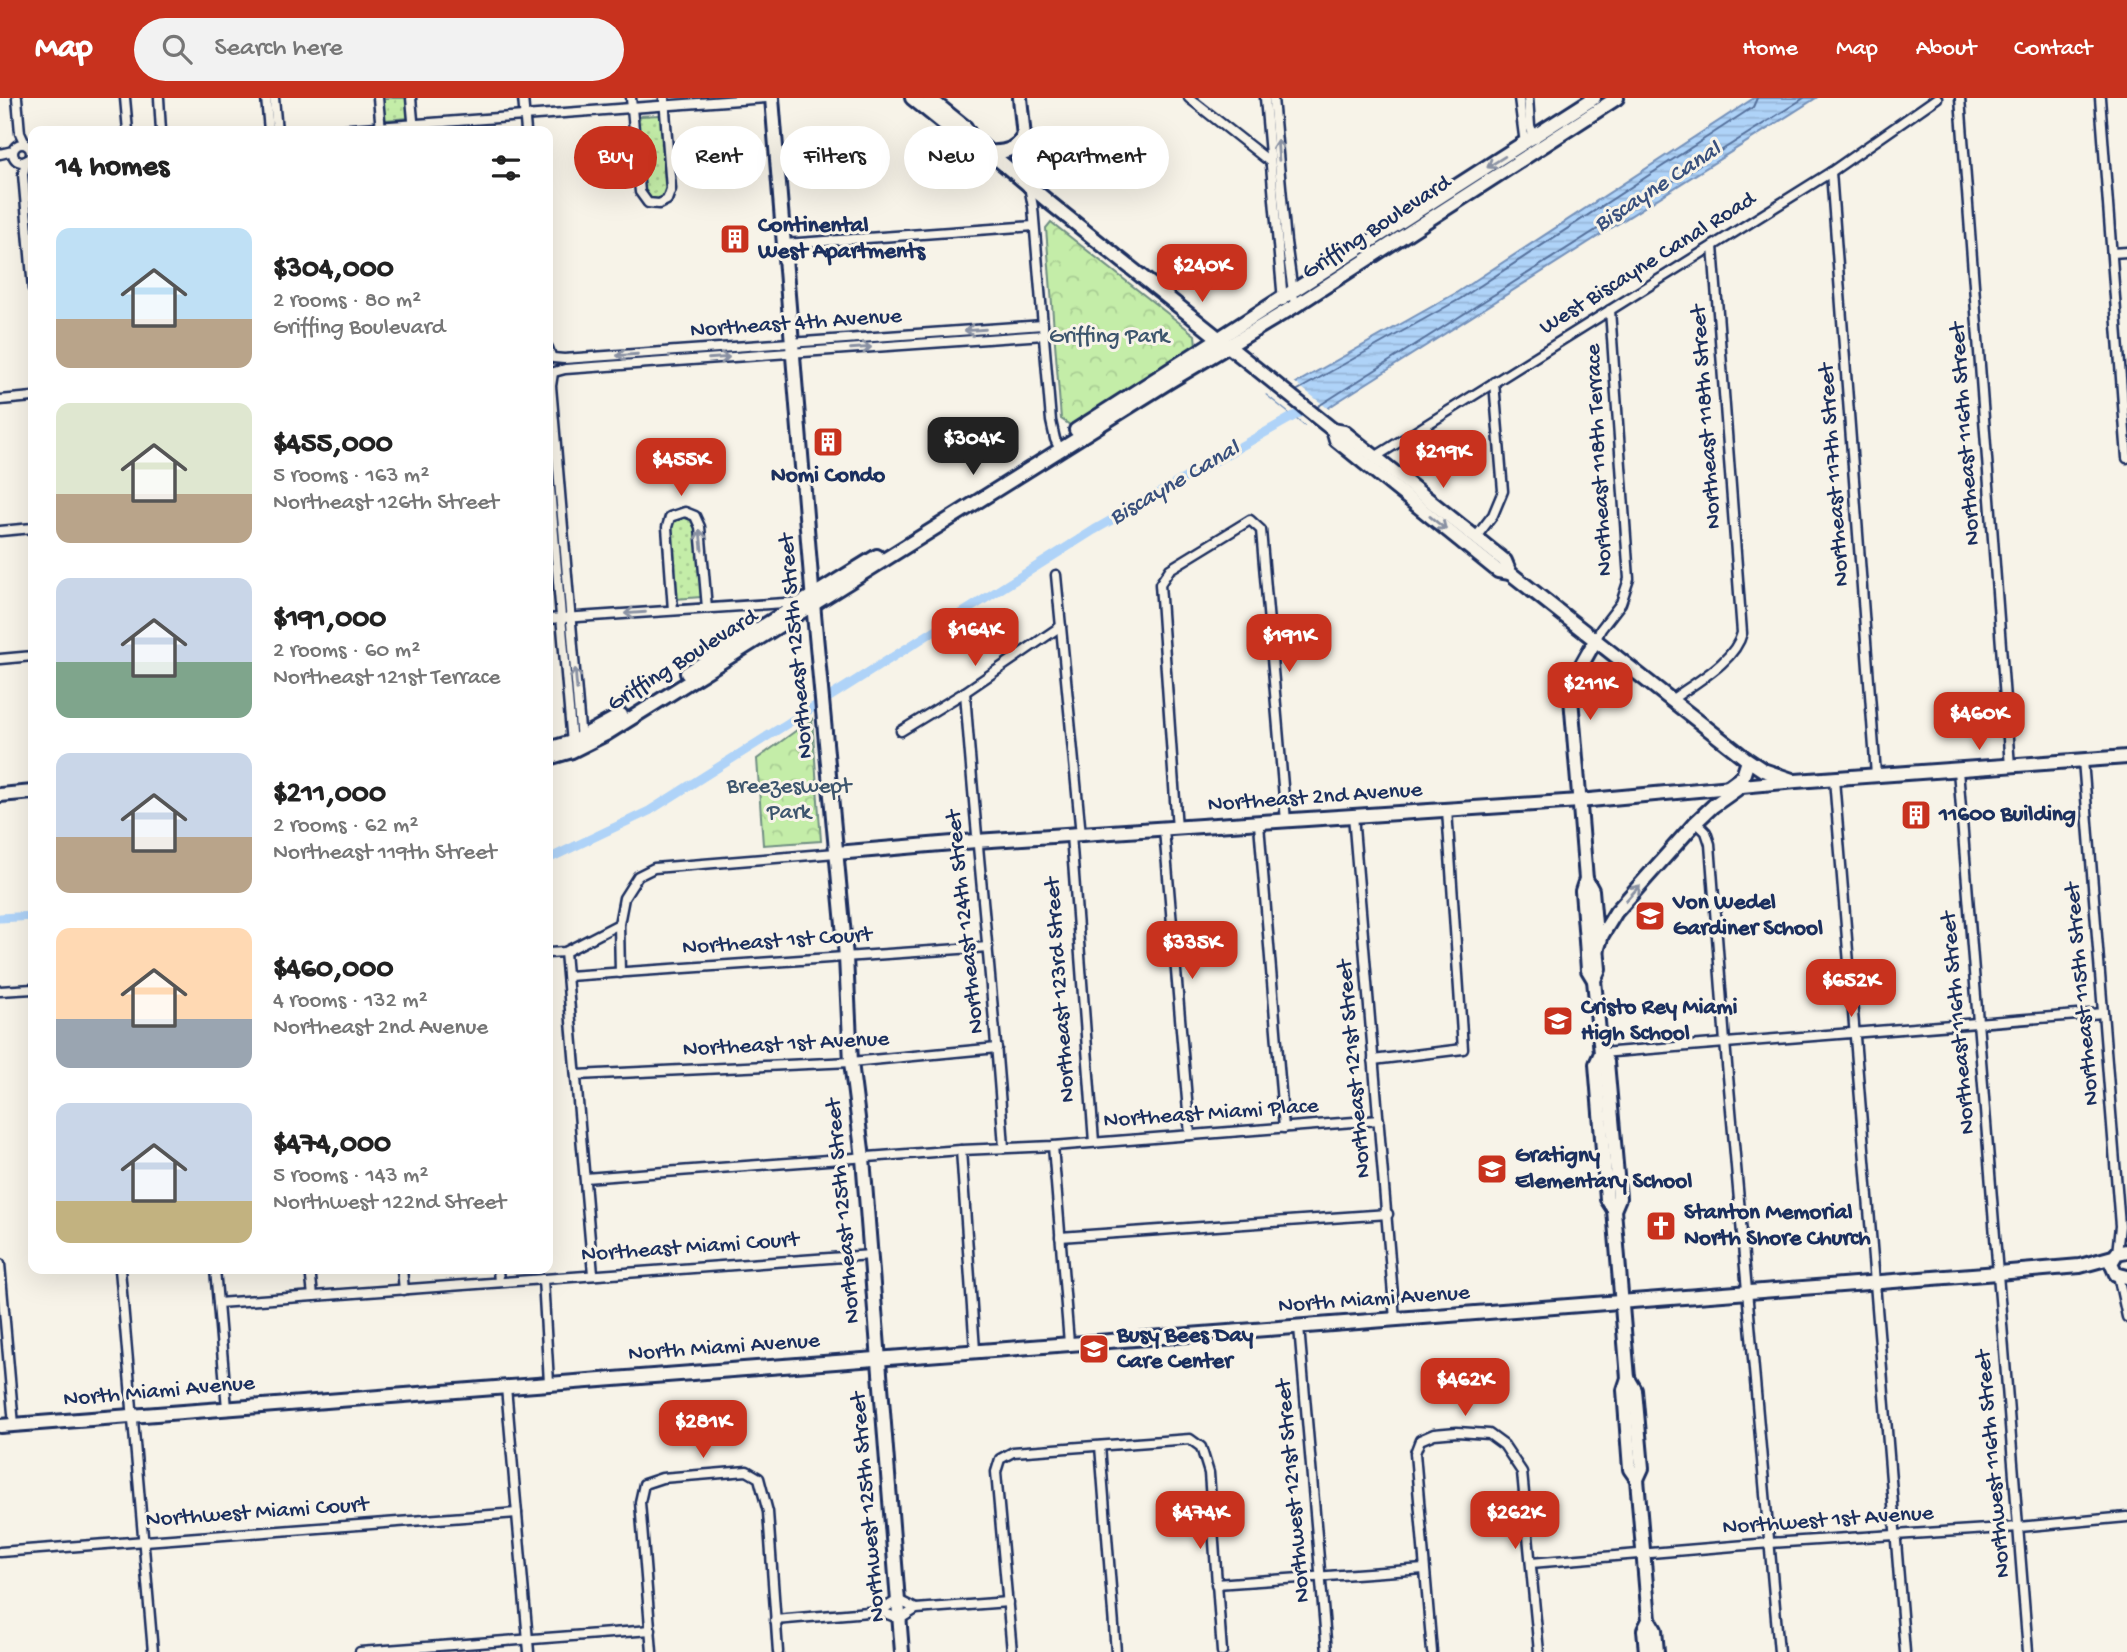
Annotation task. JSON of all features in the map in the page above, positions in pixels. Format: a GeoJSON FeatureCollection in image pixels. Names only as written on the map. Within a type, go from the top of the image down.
{"type":"FeatureCollection","features":[{"type":"Feature","properties":{"kind":"main road","name":"Northeast 125th Street"},"geometry":{"type":"LineString","coordinates":[[772,98],[793,348],[809,601],[825,719],[846,957],[851,1062],[863,1158],[878,1358]]}},
{"type":"Feature","properties":{"kind":"main road"},"geometry":{"type":"LineString","coordinates":[[912,98],[947,126]]}},
{"type":"Feature","properties":{"kind":"main road"},"geometry":{"type":"LineString","coordinates":[[929,98],[964,126]]}},
{"type":"Feature","properties":{"kind":"main road"},"geometry":{"type":"LineString","coordinates":[[1020,98],[1022,126]]}},
{"type":"Feature","properties":{"kind":"main road","name":"Griffing Boulevard"},"geometry":{"type":"LineString","coordinates":[[1222,342],[1290,309],[1532,146],[1594,98]]}},
{"type":"Feature","properties":{"kind":"main road","name":"Griffing Boulevard"},"geometry":{"type":"LineString","coordinates":[[553,756],[577,744],[909,541],[1222,342],[1287,294],[1532,146],[1617,98]]}},
{"type":"Feature","properties":{"kind":"main road"},"geometry":{"type":"LineString","coordinates":[[998,160],[1012,172]]}},
{"type":"Feature","properties":{"kind":"main road"},"geometry":{"type":"LineString","coordinates":[[1033,189],[1333,430],[1344,432],[1476,537],[1505,561],[1510,573],[1670,701],[1748,761],[1763,770],[1796,781]]}},
{"type":"Feature","properties":{"kind":"main road"},"geometry":{"type":"LineString","coordinates":[[1333,430],[1336,440],[1465,545],[1498,571],[1510,573]]}},
{"type":"Feature","properties":{"kind":"main road"},"geometry":{"type":"LineString","coordinates":[[1594,980],[1599,969],[1598,951],[1592,890],[1586,880],[1571,692],[1577,673],[1595,641]]}},
{"type":"Feature","properties":{"kind":"main road","name":"Griffing Boulevard"},"geometry":{"type":"LineString","coordinates":[[553,748],[577,744]]}},
{"type":"Feature","properties":{"kind":"main road","name":"Northeast 2nd Avenue"},"geometry":{"type":"LineString","coordinates":[[836,853],[1353,815],[1579,802],[1796,781],[2127,757]]}},
{"type":"Feature","properties":{"kind":"main road"},"geometry":{"type":"LineString","coordinates":[[1724,789],[1743,776],[1748,761]]}},
{"type":"Feature","properties":{"kind":"main road"},"geometry":{"type":"LineString","coordinates":[[1598,951],[1602,935],[1612,918],[1696,822],[1739,788]]}},
{"type":"Feature","properties":{"kind":"main road"},"geometry":{"type":"LineString","coordinates":[[0,795],[28,792]]}},
{"type":"Feature","properties":{"kind":"main road"},"geometry":{"type":"LineString","coordinates":[[1586,880],[1581,891],[1588,970],[1594,980],[1601,1053],[1596,1063],[1607,1199],[1614,1210],[1628,1378],[1635,1390],[1642,1468],[1637,1479],[1648,1620],[1644,1630],[1646,1652]]}},
{"type":"Feature","properties":{"kind":"main road"},"geometry":{"type":"LineString","coordinates":[[2120,1275],[2111,1263],[2121,1252]]}},
{"type":"Feature","properties":{"kind":"main road","name":"North Miami Avenue"},"geometry":{"type":"LineString","coordinates":[[0,1426],[1998,1273],[2080,1266],[2121,1252]]}},
{"type":"Feature","properties":{"kind":"main road","name":"North Miami Avenue"},"geometry":{"type":"LineString","coordinates":[[2080,1266],[2120,1275]]}},
{"type":"Feature","properties":{"kind":"main road","name":"Northwest 125th Street"},"geometry":{"type":"LineString","coordinates":[[878,1358],[902,1652]]}},
{"type":"Feature","properties":{"kind":"main road"},"geometry":{"type":"LineString","coordinates":[[1648,1620],[1656,1630],[1657,1652]]}},
{"type":"Feature","properties":{"kind":"street"},"geometry":{"type":"LineString","coordinates":[[17,98],[24,153],[28,232]]}},
{"type":"Feature","properties":{"kind":"street"},"geometry":{"type":"LineString","coordinates":[[125,98],[128,126]]}},
{"type":"Feature","properties":{"kind":"street"},"geometry":{"type":"LineString","coordinates":[[159,98],[161,126]]}},
{"type":"Feature","properties":{"kind":"street"},"geometry":{"type":"LineString","coordinates":[[266,98],[269,126]]}},
{"type":"Feature","properties":{"kind":"street"},"geometry":{"type":"LineString","coordinates":[[274,98],[277,126]]}},
{"type":"Feature","properties":{"kind":"street"},"geometry":{"type":"LineString","coordinates":[[378,98],[381,126]]}},
{"type":"Feature","properties":{"kind":"street"},"geometry":{"type":"LineString","coordinates":[[411,98],[414,126]]}},
{"type":"Feature","properties":{"kind":"street"},"geometry":{"type":"LineString","coordinates":[[523,98],[526,126]]}},
{"type":"Feature","properties":{"kind":"street"},"geometry":{"type":"LineString","coordinates":[[631,98],[640,192],[649,203],[659,204],[667,200],[671,188],[665,102]]}},
{"type":"Feature","properties":{"kind":"street"},"geometry":{"type":"LineString","coordinates":[[432,126],[525,116],[632,109],[665,102],[766,98]]}},
{"type":"Feature","properties":{"kind":"street"},"geometry":{"type":"LineString","coordinates":[[1189,98],[1269,161]]}},
{"type":"Feature","properties":{"kind":"street"},"geometry":{"type":"LineString","coordinates":[[1265,98],[1269,161],[1290,309]]}},
{"type":"Feature","properties":{"kind":"street"},"geometry":{"type":"LineString","coordinates":[[1273,98],[1287,294]]}},
{"type":"Feature","properties":{"kind":"street"},"geometry":{"type":"LineString","coordinates":[[1519,98],[1532,146]]}},
{"type":"Feature","properties":{"kind":"street"},"geometry":{"type":"LineString","coordinates":[[1528,98],[1532,146]]}},
{"type":"Feature","properties":{"kind":"street","name":"West Biscayne Canal Road"},"geometry":{"type":"LineString","coordinates":[[1375,457],[1831,172],[1937,98]]}},
{"type":"Feature","properties":{"kind":"street","name":"Northeast 116th Street"},"geometry":{"type":"LineString","coordinates":[[1961,98],[2010,766]]}},
{"type":"Feature","properties":{"kind":"street"},"geometry":{"type":"LineString","coordinates":[[2100,98],[2127,458]]}},
{"type":"Feature","properties":{"kind":"street"},"geometry":{"type":"LineString","coordinates":[[2,154],[24,153]]}},
{"type":"Feature","properties":{"kind":"street","name":"Northeast 117th Street"},"geometry":{"type":"LineString","coordinates":[[1831,172],[1876,775]]}},
{"type":"Feature","properties":{"kind":"street"},"geometry":{"type":"LineString","coordinates":[[1029,189],[1052,428],[1058,446]]}},
{"type":"Feature","properties":{"kind":"street"},"geometry":{"type":"LineString","coordinates":[[784,244],[1034,226]]}},
{"type":"Feature","properties":{"kind":"street","name":"Northeast 118th Street"},"geometry":{"type":"LineString","coordinates":[[1670,701],[1731,656],[1739,646],[1742,633],[1713,246]]}},
{"type":"Feature","properties":{"kind":"street"},"geometry":{"type":"LineString","coordinates":[[2112,253],[2127,252]]}},
{"type":"Feature","properties":{"kind":"street","name":"Northeast 118th Terrace"},"geometry":{"type":"LineString","coordinates":[[1595,641],[1621,603],[1629,579],[1610,310]]}},
{"type":"Feature","properties":{"kind":"street","name":"Northeast 4th Avenue"},"geometry":{"type":"LineString","coordinates":[[553,374],[565,369],[669,357],[1043,330]]}},
{"type":"Feature","properties":{"kind":"street","name":"Northeast 4th Avenue"},"geometry":{"type":"LineString","coordinates":[[553,356],[564,359],[669,357]]}},
{"type":"Feature","properties":{"kind":"street"},"geometry":{"type":"LineString","coordinates":[[1476,537],[1493,515],[1503,491],[1494,382]]}},
{"type":"Feature","properties":{"kind":"street"},"geometry":{"type":"LineString","coordinates":[[0,400],[28,397]]}},
{"type":"Feature","properties":{"kind":"street"},"geometry":{"type":"LineString","coordinates":[[553,419],[565,617]]}},
{"type":"Feature","properties":{"kind":"street"},"geometry":{"type":"LineString","coordinates":[[553,510],[577,744]]}},
{"type":"Feature","properties":{"kind":"street"},"geometry":{"type":"LineString","coordinates":[[673,610],[667,527],[670,517],[685,512],[695,516],[700,527],[707,608]]}},
{"type":"Feature","properties":{"kind":"street"},"geometry":{"type":"LineString","coordinates":[[1190,1135],[1171,830],[1160,584],[1170,569],[1250,520],[1261,530],[1286,821]]}},
{"type":"Feature","properties":{"kind":"street"},"geometry":{"type":"LineString","coordinates":[[0,531],[28,528]]}},
{"type":"Feature","properties":{"kind":"street","name":"Northeast 123rd Street"},"geometry":{"type":"LineString","coordinates":[[1056,575],[1076,835],[1094,1142]]}},
{"type":"Feature","properties":{"kind":"street"},"geometry":{"type":"LineString","coordinates":[[553,618],[809,601]]}},
{"type":"Feature","properties":{"kind":"street"},"geometry":{"type":"LineString","coordinates":[[901,731],[965,692],[1061,626]]}},
{"type":"Feature","properties":{"kind":"street"},"geometry":{"type":"LineString","coordinates":[[0,659],[28,656]]}},
{"type":"Feature","properties":{"kind":"street","name":"Northeast 124th Street"},"geometry":{"type":"LineString","coordinates":[[965,692],[1004,1148]]}},
{"type":"Feature","properties":{"kind":"street","name":"Northeast 115th Street"},"geometry":{"type":"LineString","coordinates":[[2083,760],[2121,1252]]}},
{"type":"Feature","properties":{"kind":"street","name":"Northeast 116th Street"},"geometry":{"type":"LineString","coordinates":[[1958,770],[1998,1273]]}},
{"type":"Feature","properties":{"kind":"street"},"geometry":{"type":"LineString","coordinates":[[1834,779],[1905,1652]]}},
{"type":"Feature","properties":{"kind":"street"},"geometry":{"type":"LineString","coordinates":[[1373,1060],[1463,1049],[1447,810]]}},
{"type":"Feature","properties":{"kind":"street","name":"Northeast 121st Street"},"geometry":{"type":"LineString","coordinates":[[1353,815],[1395,1319]]}},
{"type":"Feature","properties":{"kind":"street"},"geometry":{"type":"LineString","coordinates":[[1696,822],[1706,832],[1710,844],[1779,1652]]}},
{"type":"Feature","properties":{"kind":"street"},"geometry":{"type":"LineString","coordinates":[[1259,824],[1284,1128]]}},
{"type":"Feature","properties":{"kind":"street","name":"Northeast 2nd Avenue"},"geometry":{"type":"LineString","coordinates":[[620,973],[619,923],[624,898],[638,876],[654,869],[836,853]]}},
{"type":"Feature","properties":{"kind":"street"},"geometry":{"type":"LineString","coordinates":[[553,953],[565,952],[619,923]]}},
{"type":"Feature","properties":{"kind":"street","name":"Northeast 1st Court"},"geometry":{"type":"LineString","coordinates":[[568,976],[988,947]]}},
{"type":"Feature","properties":{"kind":"street"},"geometry":{"type":"LineString","coordinates":[[565,952],[593,1274]]}},
{"type":"Feature","properties":{"kind":"street"},"geometry":{"type":"LineString","coordinates":[[0,991],[28,989]]}},
{"type":"Feature","properties":{"kind":"street"},"geometry":{"type":"LineString","coordinates":[[1601,1053],[2103,1013]]}},
{"type":"Feature","properties":{"kind":"street","name":"Northeast 1st Avenue"},"geometry":{"type":"LineString","coordinates":[[577,1075],[851,1062],[997,1048]]}},
{"type":"Feature","properties":{"kind":"street","name":"Northeast Miami Place"},"geometry":{"type":"LineString","coordinates":[[585,1178],[961,1150],[1053,1146],[1379,1120]]}},
{"type":"Feature","properties":{"kind":"street"},"geometry":{"type":"LineString","coordinates":[[1053,1146],[1069,1343]]}},
{"type":"Feature","properties":{"kind":"street"},"geometry":{"type":"LineString","coordinates":[[961,1150],[975,1350]]}},
{"type":"Feature","properties":{"kind":"street"},"geometry":{"type":"LineString","coordinates":[[1060,1237],[1388,1214]]}},
{"type":"Feature","properties":{"kind":"street","name":"Northeast Miami Court"},"geometry":{"type":"LineString","coordinates":[[218,1303],[871,1255]]}},
{"type":"Feature","properties":{"kind":"street"},"geometry":{"type":"LineString","coordinates":[[0,1264],[14,1425]]}},
{"type":"Feature","properties":{"kind":"street","name":"Northwest 116th Street"},"geometry":{"type":"LineString","coordinates":[[1998,1273],[2028,1652]]}},
{"type":"Feature","properties":{"kind":"street"},"geometry":{"type":"LineString","coordinates":[[120,1274],[152,1652]]}},
{"type":"Feature","properties":{"kind":"street"},"geometry":{"type":"LineString","coordinates":[[215,1274],[227,1408]]}},
{"type":"Feature","properties":{"kind":"street"},"geometry":{"type":"LineString","coordinates":[[311,1274],[313,1296]]}},
{"type":"Feature","properties":{"kind":"street"},"geometry":{"type":"LineString","coordinates":[[402,1274],[404,1290]]}},
{"type":"Feature","properties":{"kind":"street"},"geometry":{"type":"LineString","coordinates":[[498,1274],[499,1282]]}},
{"type":"Feature","properties":{"kind":"street"},"geometry":{"type":"LineString","coordinates":[[2120,1275],[2127,1317]]}},
{"type":"Feature","properties":{"kind":"street"},"geometry":{"type":"LineString","coordinates":[[543,1279],[549,1383]]}},
{"type":"Feature","properties":{"kind":"street","name":"Northwest 121st Street"},"geometry":{"type":"LineString","coordinates":[[1299,1326],[1327,1652]]}},
{"type":"Feature","properties":{"kind":"street"},"geometry":{"type":"LineString","coordinates":[[506,1387],[529,1652]]}},
{"type":"Feature","properties":{"kind":"street"},"geometry":{"type":"LineString","coordinates":[[1432,1652],[1415,1453],[1420,1440],[1434,1434],[1457,1432],[1489,1434],[1504,1445],[1522,1472],[1539,1652]]}},
{"type":"Feature","properties":{"kind":"street"},"geometry":{"type":"LineString","coordinates":[[1012,1652],[996,1472],[1000,1460],[1013,1452],[1190,1439],[1201,1447],[1209,1473],[1222,1652]]}},
{"type":"Feature","properties":{"kind":"street"},"geometry":{"type":"LineString","coordinates":[[1100,1446],[1116,1652]]}},
{"type":"Feature","properties":{"kind":"street"},"geometry":{"type":"LineString","coordinates":[[652,1652],[639,1502],[644,1484],[662,1478],[747,1471],[759,1478],[768,1512],[778,1652]]}},
{"type":"Feature","properties":{"kind":"street","name":"Northwest Miami Court"},"geometry":{"type":"LineString","coordinates":[[0,1552],[517,1513]]}},
{"type":"Feature","properties":{"kind":"street","name":"Northwest 1st Avenue"},"geometry":{"type":"LineString","coordinates":[[1531,1563],[2127,1517]]}},
{"type":"Feature","properties":{"kind":"street"},"geometry":{"type":"LineString","coordinates":[[1216,1584],[1424,1569]]}},
{"type":"Feature","properties":{"kind":"street"},"geometry":{"type":"LineString","coordinates":[[775,1620],[880,1611],[898,1600],[916,1609]]}},
{"type":"Feature","properties":{"kind":"street"},"geometry":{"type":"LineString","coordinates":[[880,1611],[900,1619],[916,1609],[1008,1602]]}},
{"type":"Feature","properties":{"kind":"street"},"geometry":{"type":"LineString","coordinates":[[360,1652],[651,1630]]}},
{"type":"Feature","properties":{"kind":"green space"},"geometry":{"type":"Polygon","coordinates":[[[381,98],[409,98],[409,118],[385,120],[381,98]]]}},
{"type":"Feature","properties":{"kind":"green space"},"geometry":{"type":"Polygon","coordinates":[[[659,115],[663,120],[669,184],[665,196],[653,201],[644,189],[657,189],[657,126],[637,126],[641,116],[659,115]]]}},
{"type":"Feature","properties":{"kind":"green space","name":"Griffing Park"},"geometry":{"type":"Polygon","coordinates":[[[1051,222],[1195,335],[1196,345],[1073,427],[1061,419],[1046,228],[1051,222]]]}},
{"type":"Feature","properties":{"kind":"green space"},"geometry":{"type":"Polygon","coordinates":[[[553,452],[566,604],[562,602],[553,490],[553,452]]]}},
{"type":"Feature","properties":{"kind":"green space"},"geometry":{"type":"Polygon","coordinates":[[[691,517],[696,522],[703,593],[701,597],[676,599],[669,534],[673,519],[691,517]]]}},
{"type":"Feature","properties":{"kind":"green space","name":"Breezeswept Park"},"geometry":{"type":"Polygon","coordinates":[[[812,719],[821,841],[763,845],[757,759],[812,719]]]}},
{"type":"Feature","properties":{"kind":"water"},"geometry":{"type":"Polygon","coordinates":[[[1754,98],[1816,98],[1304,425],[1267,395],[1296,383],[1456,293],[1754,98]]]}},
{"type":"Feature","properties":{"kind":"pier"},"geometry":{"type":"Polygon","coordinates":[[[1293,381],[1330,410],[1307,427],[1265,393],[1293,381]]]}},
{"type":"Feature","properties":{"kind":"waterway","name":"Biscayne Canal"},"geometry":{"type":"LineString","coordinates":[[553,857],[649,811],[1094,530],[1301,412]]}},
{"type":"Feature","properties":{"kind":"waterway","name":"Biscayne Canal"},"geometry":{"type":"LineString","coordinates":[[0,918],[28,916]]}},
{"type":"Feature","properties":{"kind":"place","name":"Continental West Apartments"},"geometry":{"type":"Point","coordinates":[735,239]}},
{"type":"Feature","properties":{"kind":"place","name":"Nomi Condo"},"geometry":{"type":"Point","coordinates":[828,442]}},
{"type":"Feature","properties":{"kind":"place","name":"11600 Building"},"geometry":{"type":"Point","coordinates":[1916,815]}},
{"type":"Feature","properties":{"kind":"place","name":"Von Wedel Gardiner School"},"geometry":{"type":"Point","coordinates":[1650,916]}},
{"type":"Feature","properties":{"kind":"place","name":"Cristo Rey Miami High School"},"geometry":{"type":"Point","coordinates":[1558,1021]}},
{"type":"Feature","properties":{"kind":"place","name":"Gratigny Elementary School"},"geometry":{"type":"Point","coordinates":[1492,1169]}},
{"type":"Feature","properties":{"kind":"place","name":"Stanton Memorial North Shore Church"},"geometry":{"type":"Point","coordinates":[1661,1226]}},
{"type":"Feature","properties":{"kind":"place","name":"Busy Bees Day Care Center"},"geometry":{"type":"Point","coordinates":[1094,1349]}}]}
